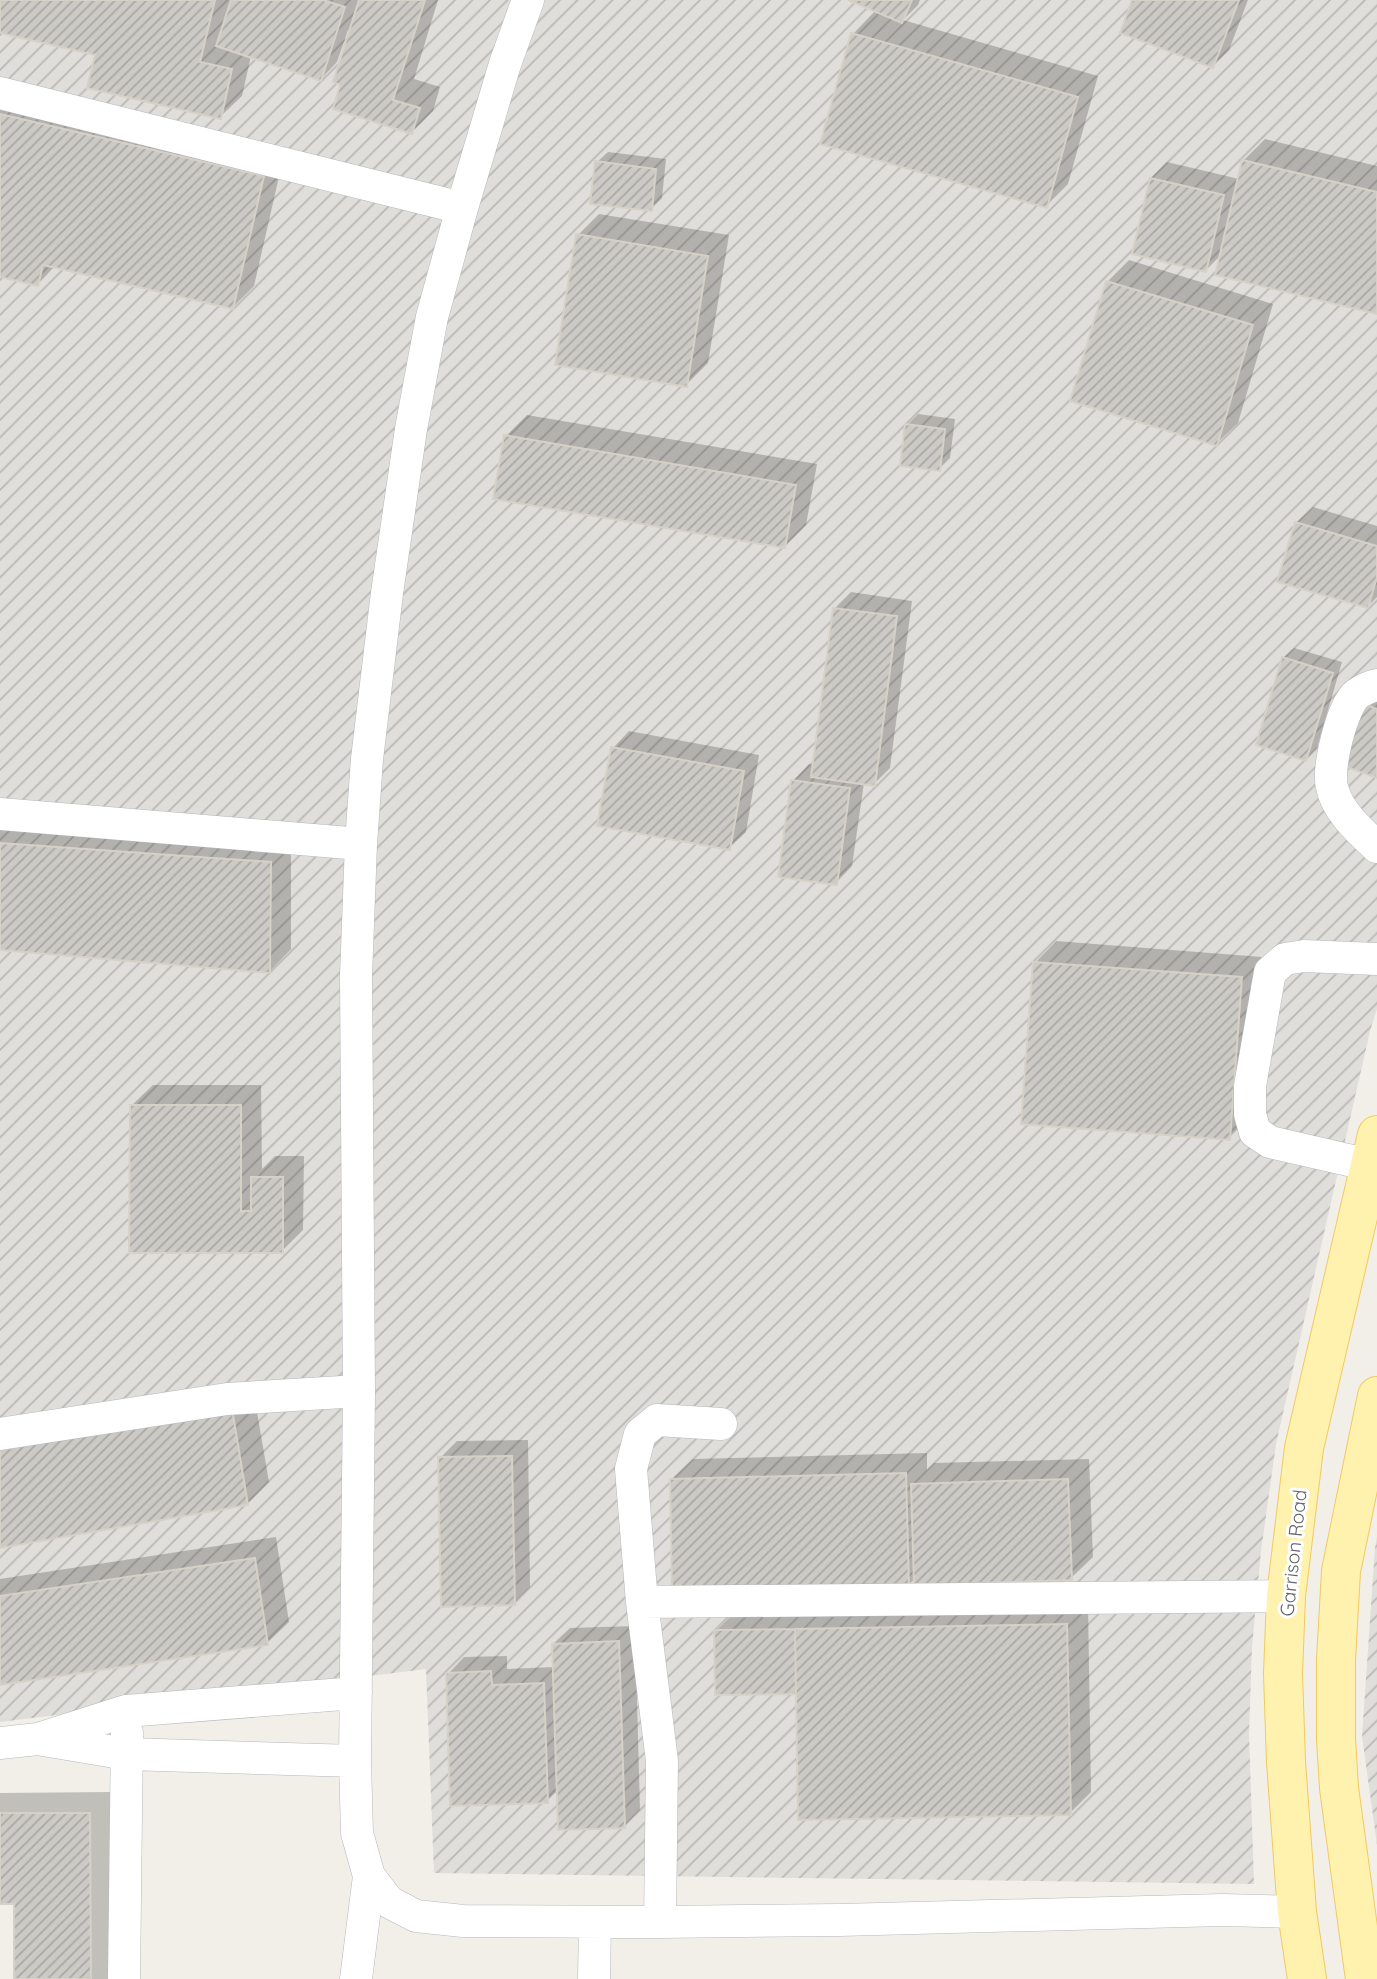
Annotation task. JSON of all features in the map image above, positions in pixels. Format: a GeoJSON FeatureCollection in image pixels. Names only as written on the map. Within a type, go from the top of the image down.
{"type":"FeatureCollection","features":[{"type":"Feature","properties":{"kind":"main road","name":"Garrison Road"},"geometry":{"type":"LineString","coordinates":[[1307,1979],[1297,1912],[1286,1762],[1283,1674],[1286,1597],[1304,1448],[1373,1150]]}},
{"type":"Feature","properties":{"kind":"main road"},"geometry":{"type":"LineString","coordinates":[[1364,1979],[1366,1912],[1339,1788],[1336,1660],[1341,1571],[1377,1396]]}},
{"type":"Feature","properties":{"kind":"street"},"geometry":{"type":"LineString","coordinates":[[528,0],[505,64],[432,317],[411,429],[370,731],[361,844],[356,976],[359,1391],[355,1762],[357,1833],[369,1876],[389,1902],[416,1916],[464,1921],[660,1922],[1222,1910],[1297,1912]]}},
{"type":"Feature","properties":{"kind":"street"},"geometry":{"type":"LineString","coordinates":[[0,93],[462,208]]}},
{"type":"Feature","properties":{"kind":"street"},"geometry":{"type":"LineString","coordinates":[[1377,685],[1356,695],[1346,713],[1331,766],[1332,786],[1339,804],[1377,847]]}},
{"type":"Feature","properties":{"kind":"street"},"geometry":{"type":"LineString","coordinates":[[0,814],[361,844]]}},
{"type":"Feature","properties":{"kind":"street"},"geometry":{"type":"LineString","coordinates":[[1373,1150],[1270,1142],[1255,1132],[1250,1114],[1250,1086],[1270,972],[1284,959],[1304,956],[1377,959]]}},
{"type":"Feature","properties":{"kind":"street"},"geometry":{"type":"LineString","coordinates":[[0,1434],[226,1399],[359,1391]]}},
{"type":"Feature","properties":{"kind":"street"},"geometry":{"type":"LineString","coordinates":[[660,1922],[662,1761],[642,1602],[631,1469],[640,1434],[657,1420],[721,1424]]}},
{"type":"Feature","properties":{"kind":"street"},"geometry":{"type":"LineString","coordinates":[[642,1602],[1286,1597]]}},
{"type":"Feature","properties":{"kind":"street"},"geometry":{"type":"LineString","coordinates":[[0,1743],[38,1739],[126,1711],[356,1693]]}},
{"type":"Feature","properties":{"kind":"street"},"geometry":{"type":"LineString","coordinates":[[124,1979],[126,1711]]}},
{"type":"Feature","properties":{"kind":"street"},"geometry":{"type":"LineString","coordinates":[[38,1739],[127,1754],[355,1762]]}},
{"type":"Feature","properties":{"kind":"street"},"geometry":{"type":"LineString","coordinates":[[356,1979],[369,1876]]}},
{"type":"Feature","properties":{"kind":"street"},"geometry":{"type":"LineString","coordinates":[[594,1979],[595,1922]]}},
{"type":"Feature","properties":{"kind":"shaded area"},"geometry":{"type":"Polygon","coordinates":[[[0,0],[1377,0],[1377,1009],[1276,1444],[1261,1551],[1252,1646],[1249,1734],[1254,1884],[434,1873],[426,1669],[0,1722],[0,0]]]}},
{"type":"Feature","properties":{"kind":"shaded area"},"geometry":{"type":"Polygon","coordinates":[[[1377,1537],[1377,1845],[1362,1736],[1377,1537]]]}},
{"type":"Feature","properties":{"kind":"building"},"geometry":{"type":"Polygon","coordinates":[[[0,0],[215,0],[200,62],[232,69],[221,119],[87,88],[95,55],[0,33],[0,0]]]}},
{"type":"Feature","properties":{"kind":"building"},"geometry":{"type":"Polygon","coordinates":[[[231,0],[323,0],[345,7],[321,81],[216,46],[231,0]]]}},
{"type":"Feature","properties":{"kind":"building"},"geometry":{"type":"Polygon","coordinates":[[[359,0],[425,0],[393,100],[420,108],[412,134],[333,109],[340,85],[333,82],[359,0]]]}},
{"type":"Feature","properties":{"kind":"building"},"geometry":{"type":"Polygon","coordinates":[[[848,0],[912,0],[902,23],[848,0]]]}},
{"type":"Feature","properties":{"kind":"building"},"geometry":{"type":"Polygon","coordinates":[[[1132,0],[1239,0],[1213,68],[1120,33],[1132,0]]]}},
{"type":"Feature","properties":{"kind":"building"},"geometry":{"type":"Polygon","coordinates":[[[851,33],[1078,97],[1047,208],[820,144],[851,33]]]}},
{"type":"Feature","properties":{"kind":"building"},"geometry":{"type":"Polygon","coordinates":[[[0,114],[264,176],[233,309],[43,265],[38,286],[0,277],[0,114]]]}},
{"type":"Feature","properties":{"kind":"building"},"geometry":{"type":"Polygon","coordinates":[[[1242,160],[1377,192],[1377,314],[1215,275],[1242,160]]]}},
{"type":"Feature","properties":{"kind":"building"},"geometry":{"type":"Polygon","coordinates":[[[595,161],[656,169],[652,211],[590,204],[595,161]]]}},
{"type":"Feature","properties":{"kind":"building"},"geometry":{"type":"Polygon","coordinates":[[[1150,178],[1224,195],[1206,272],[1132,254],[1150,178]]]}},
{"type":"Feature","properties":{"kind":"building"},"geometry":{"type":"Polygon","coordinates":[[[576,234],[708,256],[687,387],[555,365],[576,234]]]}},
{"type":"Feature","properties":{"kind":"building"},"geometry":{"type":"Polygon","coordinates":[[[1106,281],[1253,325],[1217,446],[1070,401],[1106,281]]]}},
{"type":"Feature","properties":{"kind":"building"},"geometry":{"type":"Polygon","coordinates":[[[905,424],[945,429],[940,471],[900,466],[905,424]]]}},
{"type":"Feature","properties":{"kind":"building"},"geometry":{"type":"Polygon","coordinates":[[[504,435],[796,485],[785,548],[493,499],[504,435]]]}},
{"type":"Feature","properties":{"kind":"building"},"geometry":{"type":"Polygon","coordinates":[[[1295,522],[1377,546],[1377,577],[1368,608],[1277,582],[1295,522]]]}},
{"type":"Feature","properties":{"kind":"building"},"geometry":{"type":"Polygon","coordinates":[[[833,608],[897,616],[875,786],[811,777],[833,608]]]}},
{"type":"Feature","properties":{"kind":"building"},"geometry":{"type":"Polygon","coordinates":[[[1282,657],[1333,673],[1306,761],[1256,745],[1282,657]]]}},
{"type":"Feature","properties":{"kind":"building"},"geometry":{"type":"Polygon","coordinates":[[[1362,703],[1377,709],[1377,778],[1341,765],[1362,703]]]}},
{"type":"Feature","properties":{"kind":"building"},"geometry":{"type":"Polygon","coordinates":[[[611,747],[744,771],[730,850],[597,826],[611,747]]]}},
{"type":"Feature","properties":{"kind":"building"},"geometry":{"type":"Polygon","coordinates":[[[791,780],[850,788],[837,885],[778,877],[791,780]]]}},
{"type":"Feature","properties":{"kind":"building"},"geometry":{"type":"Polygon","coordinates":[[[0,843],[271,862],[270,973],[0,950],[0,843]]]}},
{"type":"Feature","properties":{"kind":"building"},"geometry":{"type":"Polygon","coordinates":[[[1033,962],[1242,977],[1230,1140],[1021,1124],[1033,962]]]}},
{"type":"Feature","properties":{"kind":"building"},"geometry":{"type":"Polygon","coordinates":[[[130,1105],[241,1105],[241,1211],[251,1211],[251,1177],[283,1177],[283,1253],[129,1253],[130,1105]]]}},
{"type":"Feature","properties":{"kind":"building"},"geometry":{"type":"Polygon","coordinates":[[[232,1409],[248,1505],[0,1548],[0,1450],[232,1409]]]}},
{"type":"Feature","properties":{"kind":"building"},"geometry":{"type":"Polygon","coordinates":[[[512,1456],[515,1605],[441,1607],[438,1457],[512,1456]]]}},
{"type":"Feature","properties":{"kind":"building"},"geometry":{"type":"Polygon","coordinates":[[[906,1473],[909,1587],[672,1593],[670,1479],[906,1473]]]}},
{"type":"Feature","properties":{"kind":"building"},"geometry":{"type":"Polygon","coordinates":[[[1068,1479],[1072,1580],[914,1585],[911,1484],[1068,1479]]]}},
{"type":"Feature","properties":{"kind":"building"},"geometry":{"type":"Polygon","coordinates":[[[255,1558],[268,1645],[0,1685],[0,1596],[255,1558]]]}},
{"type":"Feature","properties":{"kind":"building"},"geometry":{"type":"Polygon","coordinates":[[[1067,1624],[1071,1815],[798,1820],[795,1629],[1067,1624]]]}},
{"type":"Feature","properties":{"kind":"building"},"geometry":{"type":"Polygon","coordinates":[[[795,1629],[796,1694],[715,1695],[714,1630],[795,1629]]]}},
{"type":"Feature","properties":{"kind":"building"},"geometry":{"type":"Polygon","coordinates":[[[619,1641],[625,1828],[558,1830],[552,1644],[619,1641]]]}},
{"type":"Feature","properties":{"kind":"building"},"geometry":{"type":"Polygon","coordinates":[[[491,1671],[492,1685],[544,1683],[548,1803],[450,1806],[446,1673],[491,1671]]]}},
{"type":"Feature","properties":{"kind":"building"},"geometry":{"type":"Polygon","coordinates":[[[0,1813],[90,1813],[91,1979],[14,1979],[14,1904],[0,1904],[0,1813]]]}}]}
